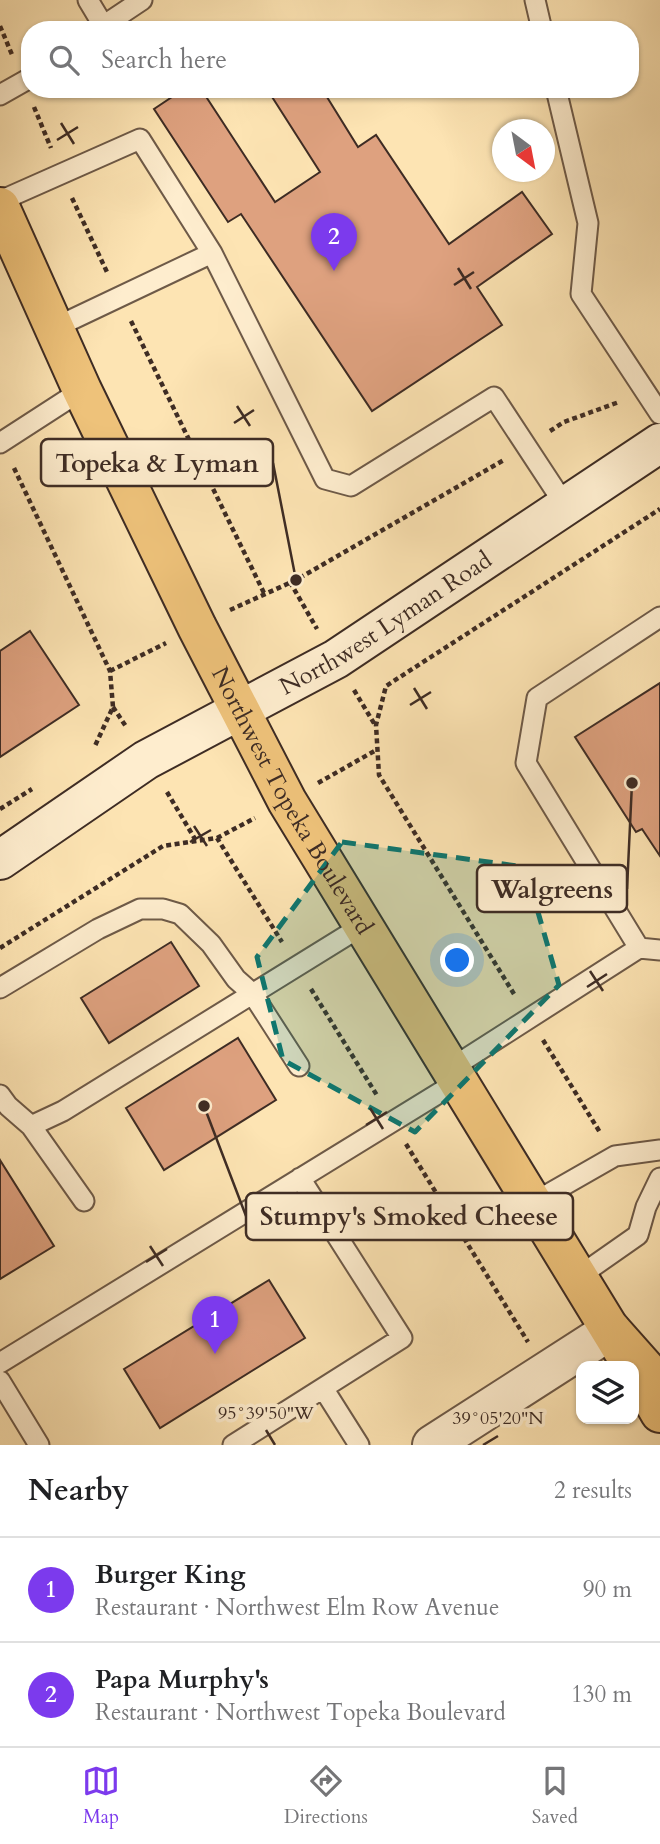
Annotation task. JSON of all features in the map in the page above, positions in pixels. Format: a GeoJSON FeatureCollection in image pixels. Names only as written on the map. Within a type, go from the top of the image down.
{"type":"FeatureCollection","features":[{"type":"Feature","properties":{"kind":"main road","name":"Northwest Topeka Boulevard"},"geometry":{"type":"LineString","coordinates":[[0,207],[7,246],[54,328],[82,390],[287,801],[629,1361]]}},
{"type":"Feature","properties":{"kind":"main road"},"geometry":{"type":"LineString","coordinates":[[611,1330],[660,1385]]}},
{"type":"Feature","properties":{"kind":"main road","name":"Northwest Topeka Boulevard"},"geometry":{"type":"LineString","coordinates":[[639,1377],[660,1413]]}},
{"type":"Feature","properties":{"kind":"street","name":"Northwest Lyman Road"},"geometry":{"type":"LineString","coordinates":[[0,860],[146,760],[336,659],[660,443]]}},
{"type":"Feature","properties":{"kind":"street"},"geometry":{"type":"LineString","coordinates":[[432,1445],[611,1330]]}},
{"type":"Feature","properties":{"kind":"lane"},"geometry":{"type":"LineString","coordinates":[[88,0],[97,21]]}},
{"type":"Feature","properties":{"kind":"lane"},"geometry":{"type":"LineString","coordinates":[[110,21],[142,0]]}},
{"type":"Feature","properties":{"kind":"lane"},"geometry":{"type":"LineString","coordinates":[[536,0],[540,21]]}},
{"type":"Feature","properties":{"kind":"lane"},"geometry":{"type":"LineString","coordinates":[[0,95],[21,83]]}},
{"type":"Feature","properties":{"kind":"lane"},"geometry":{"type":"LineString","coordinates":[[558,98],[588,223],[582,294],[660,414]]}},
{"type":"Feature","properties":{"kind":"lane"},"geometry":{"type":"LineString","coordinates":[[0,201],[140,139],[212,253],[325,479],[351,486],[494,397],[565,505]]}},
{"type":"Feature","properties":{"kind":"lane"},"geometry":{"type":"LineString","coordinates":[[54,328],[212,253]]}},
{"type":"Feature","properties":{"kind":"lane"},"geometry":{"type":"LineString","coordinates":[[1,443],[82,390]]}},
{"type":"Feature","properties":{"kind":"lane"},"geometry":{"type":"LineString","coordinates":[[639,948],[526,763],[537,698],[660,617]]}},
{"type":"Feature","properties":{"kind":"lane"},"geometry":{"type":"LineString","coordinates":[[1,983],[130,914],[141,909],[163,909],[180,914],[211,944],[236,979],[253,993],[299,1066]]}},
{"type":"Feature","properties":{"kind":"lane"},"geometry":{"type":"LineString","coordinates":[[31,1126],[63,1111],[362,926]]}},
{"type":"Feature","properties":{"kind":"lane"},"geometry":{"type":"LineString","coordinates":[[0,1363],[300,1178],[454,1075],[529,1018],[639,948],[660,950]]}},
{"type":"Feature","properties":{"kind":"lane"},"geometry":{"type":"LineString","coordinates":[[0,1095],[8,1106],[31,1126],[84,1201]]}},
{"type":"Feature","properties":{"kind":"lane"},"geometry":{"type":"LineString","coordinates":[[531,1204],[615,1156],[660,1150]]}},
{"type":"Feature","properties":{"kind":"lane"},"geometry":{"type":"LineString","coordinates":[[233,1445],[402,1338],[300,1178]]}},
{"type":"Feature","properties":{"kind":"lane"},"geometry":{"type":"LineString","coordinates":[[578,1277],[638,1235],[646,1207],[660,1178]]}},
{"type":"Feature","properties":{"kind":"lane"},"geometry":{"type":"LineString","coordinates":[[0,1381],[39,1445]]}},
{"type":"Feature","properties":{"kind":"lane"},"geometry":{"type":"LineString","coordinates":[[323,1388],[359,1445]]}},
{"type":"Feature","properties":{"kind":"path"},"geometry":{"type":"LineString","coordinates":[[264,593],[296,580],[526,447],[564,422],[616,403]]}},
{"type":"Feature","properties":{"kind":"path"},"geometry":{"type":"LineString","coordinates":[[1,443],[110,671],[113,707],[94,749]]}},
{"type":"Feature","properties":{"kind":"path"},"geometry":{"type":"LineString","coordinates":[[615,1156],[379,775],[376,725],[386,686],[660,509]]}},
{"type":"Feature","properties":{"kind":"path"},"geometry":{"type":"LineString","coordinates":[[0,809],[35,787]]}},
{"type":"Feature","properties":{"kind":"highlighted area"},"geometry":{"type":"Polygon","coordinates":[[[342,842],[525,867],[559,985],[415,1132],[283,1060],[257,957],[342,842]]]}},
{"type":"Feature","properties":{"kind":"building"},"geometry":{"type":"Polygon","coordinates":[[[170,98],[207,98],[275,202],[320,172],[273,98],[328,98],[358,147],[376,135],[449,244],[522,192],[552,234],[477,287],[502,325],[372,411],[241,214],[228,222],[154,109],[170,98]]]}},
{"type":"Feature","properties":{"kind":"building"},"geometry":{"type":"Polygon","coordinates":[[[30,631],[79,705],[0,757],[0,651],[30,631]]]}},
{"type":"Feature","properties":{"kind":"building"},"geometry":{"type":"Polygon","coordinates":[[[660,683],[660,856],[642,829],[636,832],[575,737],[660,683]]]}},
{"type":"Feature","properties":{"kind":"building"},"geometry":{"type":"Polygon","coordinates":[[[171,942],[199,986],[109,1043],[81,998],[171,942]]]}},
{"type":"Feature","properties":{"kind":"building"},"geometry":{"type":"Polygon","coordinates":[[[238,1038],[276,1100],[164,1170],[126,1108],[238,1038]]]}},
{"type":"Feature","properties":{"kind":"building"},"geometry":{"type":"Polygon","coordinates":[[[0,1160],[54,1246],[0,1279],[0,1160]]]}},
{"type":"Feature","properties":{"kind":"building"},"geometry":{"type":"Polygon","coordinates":[[[269,1280],[305,1338],[160,1428],[124,1369],[269,1280]]]}},
{"type":"Feature","properties":{"kind":"place","name":"Papa Murphy's"},"geometry":{"type":"Point","coordinates":[334,271]}},
{"type":"Feature","properties":{"kind":"place","name":"Topeka & Lyman"},"geometry":{"type":"Point","coordinates":[296,580]}},
{"type":"Feature","properties":{"kind":"place","name":"Walgreens"},"geometry":{"type":"Point","coordinates":[632,783]}},
{"type":"Feature","properties":{"kind":"place","name":"Stumpy's Smoked Cheese"},"geometry":{"type":"Point","coordinates":[204,1106]}},
{"type":"Feature","properties":{"kind":"place","name":"Burger King"},"geometry":{"type":"Point","coordinates":[215,1354]}}]}
